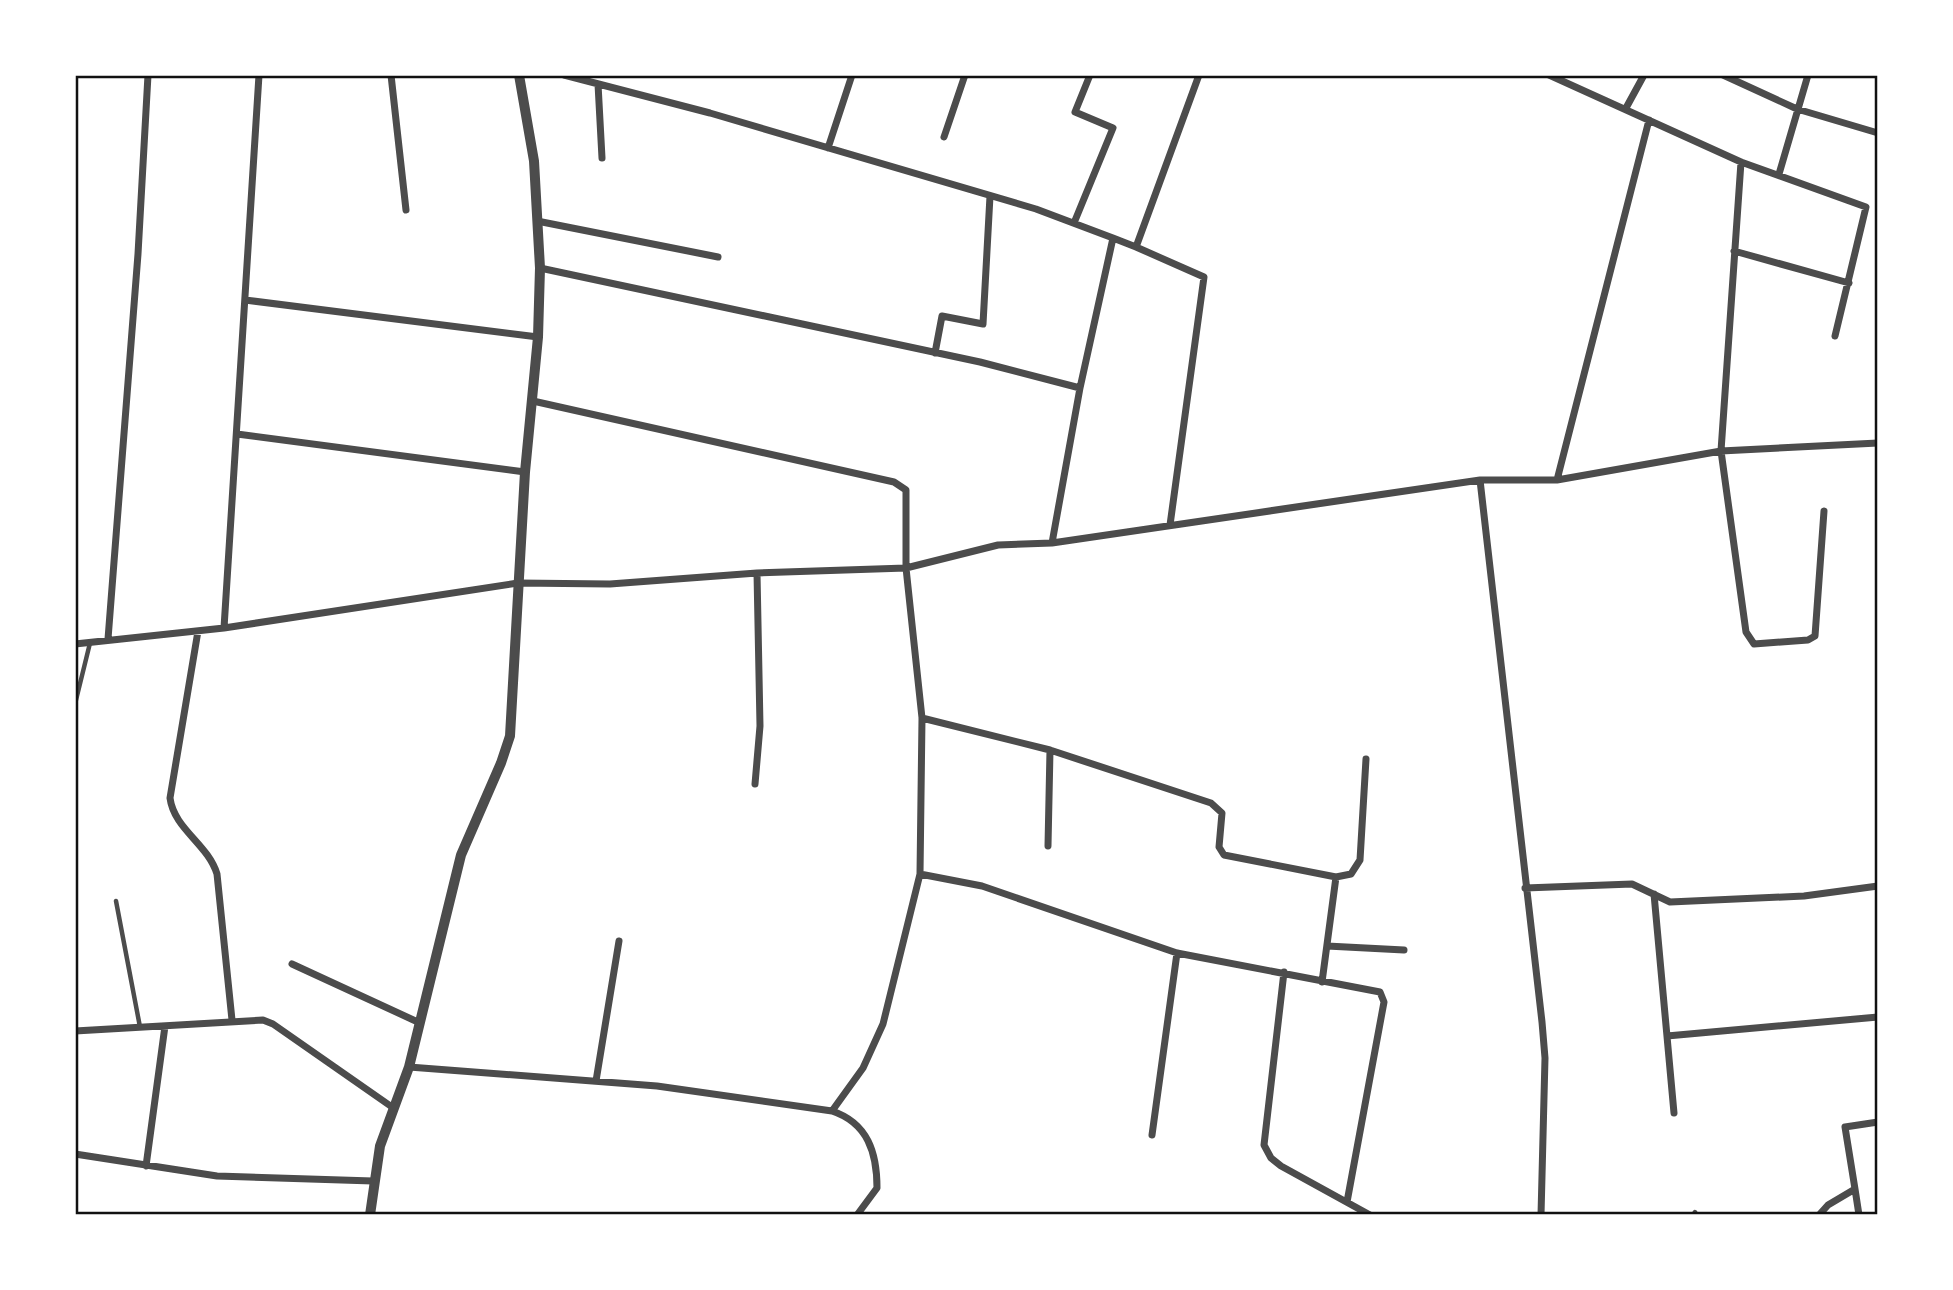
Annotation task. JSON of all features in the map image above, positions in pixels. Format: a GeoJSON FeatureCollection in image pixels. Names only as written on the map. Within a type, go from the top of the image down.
{"type":"FeatureCollection","features":[{"type":"Feature","properties":{"kind":"street"},"geometry":{"type":"LineString","coordinates":[[108,639],[138,254],[148,75]]}},
{"type":"Feature","properties":{"kind":"street"},"geometry":{"type":"LineString","coordinates":[[224,628],[258,75]]}},
{"type":"Feature","properties":{"kind":"street"},"geometry":{"type":"LineString","coordinates":[[391,75],[406,210]]}},
{"type":"Feature","properties":{"kind":"street"},"geometry":{"type":"LineString","coordinates":[[370,1215],[373,1181],[392,1107],[409,1067],[461,855],[510,736],[525,472],[538,337],[540,268],[534,161],[519,75]]}},
{"type":"Feature","properties":{"kind":"street"},"geometry":{"type":"LineString","coordinates":[[564,75],[990,196],[1073,223],[1204,277],[1170,525]]}},
{"type":"Feature","properties":{"kind":"street"},"geometry":{"type":"LineString","coordinates":[[828,148],[852,75]]}},
{"type":"Feature","properties":{"kind":"street"},"geometry":{"type":"LineString","coordinates":[[944,137],[965,75]]}},
{"type":"Feature","properties":{"kind":"street"},"geometry":{"type":"LineString","coordinates":[[1073,223],[1112,128],[1075,112],[1090,75]]}},
{"type":"Feature","properties":{"kind":"street"},"geometry":{"type":"LineString","coordinates":[[1136,247],[1199,75]]}},
{"type":"Feature","properties":{"kind":"street"},"geometry":{"type":"LineString","coordinates":[[1549,75],[1741,162],[1779,173],[1867,207],[1835,336]]}},
{"type":"Feature","properties":{"kind":"street"},"geometry":{"type":"LineString","coordinates":[[1626,108],[1644,75]]}},
{"type":"Feature","properties":{"kind":"street"},"geometry":{"type":"LineString","coordinates":[[1723,75],[1797,109],[1878,132]]}},
{"type":"Feature","properties":{"kind":"street"},"geometry":{"type":"LineString","coordinates":[[1779,173],[1808,75]]}},
{"type":"Feature","properties":{"kind":"street"},"geometry":{"type":"LineString","coordinates":[[598,84],[602,158]]}},
{"type":"Feature","properties":{"kind":"street"},"geometry":{"type":"LineString","coordinates":[[1557,481],[1649,120]]}},
{"type":"Feature","properties":{"kind":"street"},"geometry":{"type":"LineString","coordinates":[[1741,162],[1721,451],[1746,632],[1754,644],[1808,640],[1816,633],[1824,510]]}},
{"type":"Feature","properties":{"kind":"street"},"geometry":{"type":"LineString","coordinates":[[935,353],[942,316],[983,324],[990,196]]}},
{"type":"Feature","properties":{"kind":"street"},"geometry":{"type":"LineString","coordinates":[[537,221],[718,257]]}},
{"type":"Feature","properties":{"kind":"street"},"geometry":{"type":"LineString","coordinates":[[1052,543],[1080,388],[1113,239]]}},
{"type":"Feature","properties":{"kind":"street"},"geometry":{"type":"LineString","coordinates":[[1734,251],[1849,283]]}},
{"type":"Feature","properties":{"kind":"street"},"geometry":{"type":"LineString","coordinates":[[540,268],[935,353],[1080,388]]}},
{"type":"Feature","properties":{"kind":"street"},"geometry":{"type":"LineString","coordinates":[[245,300],[538,337]]}},
{"type":"Feature","properties":{"kind":"street"},"geometry":{"type":"LineString","coordinates":[[533,401],[901,485],[908,496],[906,568],[922,718],[920,874],[883,1024],[863,1068],[832,1111]]}},
{"type":"Feature","properties":{"kind":"street"},"geometry":{"type":"LineString","coordinates":[[237,434],[525,472]]}},
{"type":"Feature","properties":{"kind":"street"},"geometry":{"type":"LineString","coordinates":[[75,643],[224,628],[518,583],[620,583],[757,573],[906,568],[998,545],[1052,543],[1480,480],[1557,481],[1721,451],[1878,443]]}},
{"type":"Feature","properties":{"kind":"street"},"geometry":{"type":"LineString","coordinates":[[1480,480],[1545,1058],[1542,1215]]}},
{"type":"Feature","properties":{"kind":"street"},"geometry":{"type":"LineString","coordinates":[[755,784],[760,726],[757,573]]}},
{"type":"Feature","properties":{"kind":"street"},"geometry":{"type":"LineString","coordinates":[[198,631],[170,798],[174,814],[210,858],[217,874],[232,1020]]}},
{"type":"Feature","properties":{"kind":"street"},"geometry":{"type":"LineString","coordinates":[[922,718],[1126,772],[1216,806],[1223,817],[1219,847],[1222,854],[1336,877],[1351,874],[1360,860],[1366,759]]}},
{"type":"Feature","properties":{"kind":"street"},"geometry":{"type":"LineString","coordinates":[[1048,846],[1050,750]]}},
{"type":"Feature","properties":{"kind":"street"},"geometry":{"type":"LineString","coordinates":[[920,874],[982,886],[1177,953],[1284,972],[1322,982],[1374,989],[1382,994],[1384,1002],[1347,1202]]}},
{"type":"Feature","properties":{"kind":"street"},"geometry":{"type":"LineString","coordinates":[[1322,982],[1336,877]]}},
{"type":"Feature","properties":{"kind":"street"},"geometry":{"type":"LineString","coordinates":[[1525,888],[1632,884],[1670,902],[1804,896],[1878,886]]}},
{"type":"Feature","properties":{"kind":"street"},"geometry":{"type":"LineString","coordinates":[[1654,894],[1674,1113]]}},
{"type":"Feature","properties":{"kind":"street"},"geometry":{"type":"LineString","coordinates":[[596,1081],[619,941]]}},
{"type":"Feature","properties":{"kind":"street"},"geometry":{"type":"LineString","coordinates":[[1327,946],[1404,950]]}},
{"type":"Feature","properties":{"kind":"street"},"geometry":{"type":"LineString","coordinates":[[1152,1135],[1177,953]]}},
{"type":"Feature","properties":{"kind":"street"},"geometry":{"type":"LineString","coordinates":[[292,964],[420,1023]]}},
{"type":"Feature","properties":{"kind":"street"},"geometry":{"type":"LineString","coordinates":[[1284,972],[1264,1145],[1276,1163],[1370,1215]]}},
{"type":"Feature","properties":{"kind":"street"},"geometry":{"type":"LineString","coordinates":[[1667,1036],[1878,1017]]}},
{"type":"Feature","properties":{"kind":"street"},"geometry":{"type":"LineString","coordinates":[[75,1031],[252,1019],[273,1024],[392,1107]]}},
{"type":"Feature","properties":{"kind":"street"},"geometry":{"type":"LineString","coordinates":[[146,1166],[165,1026]]}},
{"type":"Feature","properties":{"kind":"street"},"geometry":{"type":"LineString","coordinates":[[409,1067],[657,1086],[832,1111],[847,1116],[859,1125],[869,1140],[874,1155],[877,1188],[857,1215]]}},
{"type":"Feature","properties":{"kind":"street"},"geometry":{"type":"LineString","coordinates":[[1859,1215],[1845,1127],[1878,1122]]}},
{"type":"Feature","properties":{"kind":"street"},"geometry":{"type":"LineString","coordinates":[[75,1154],[217,1176],[373,1181]]}},
{"type":"Feature","properties":{"kind":"street"},"geometry":{"type":"LineString","coordinates":[[1819,1215],[1828,1205],[1855,1189]]}},
{"type":"Feature","properties":{"kind":"lane"},"geometry":{"type":"LineString","coordinates":[[75,704],[90,642]]}},
{"type":"Feature","properties":{"kind":"lane"},"geometry":{"type":"LineString","coordinates":[[116,901],[140,1027]]}}]}
